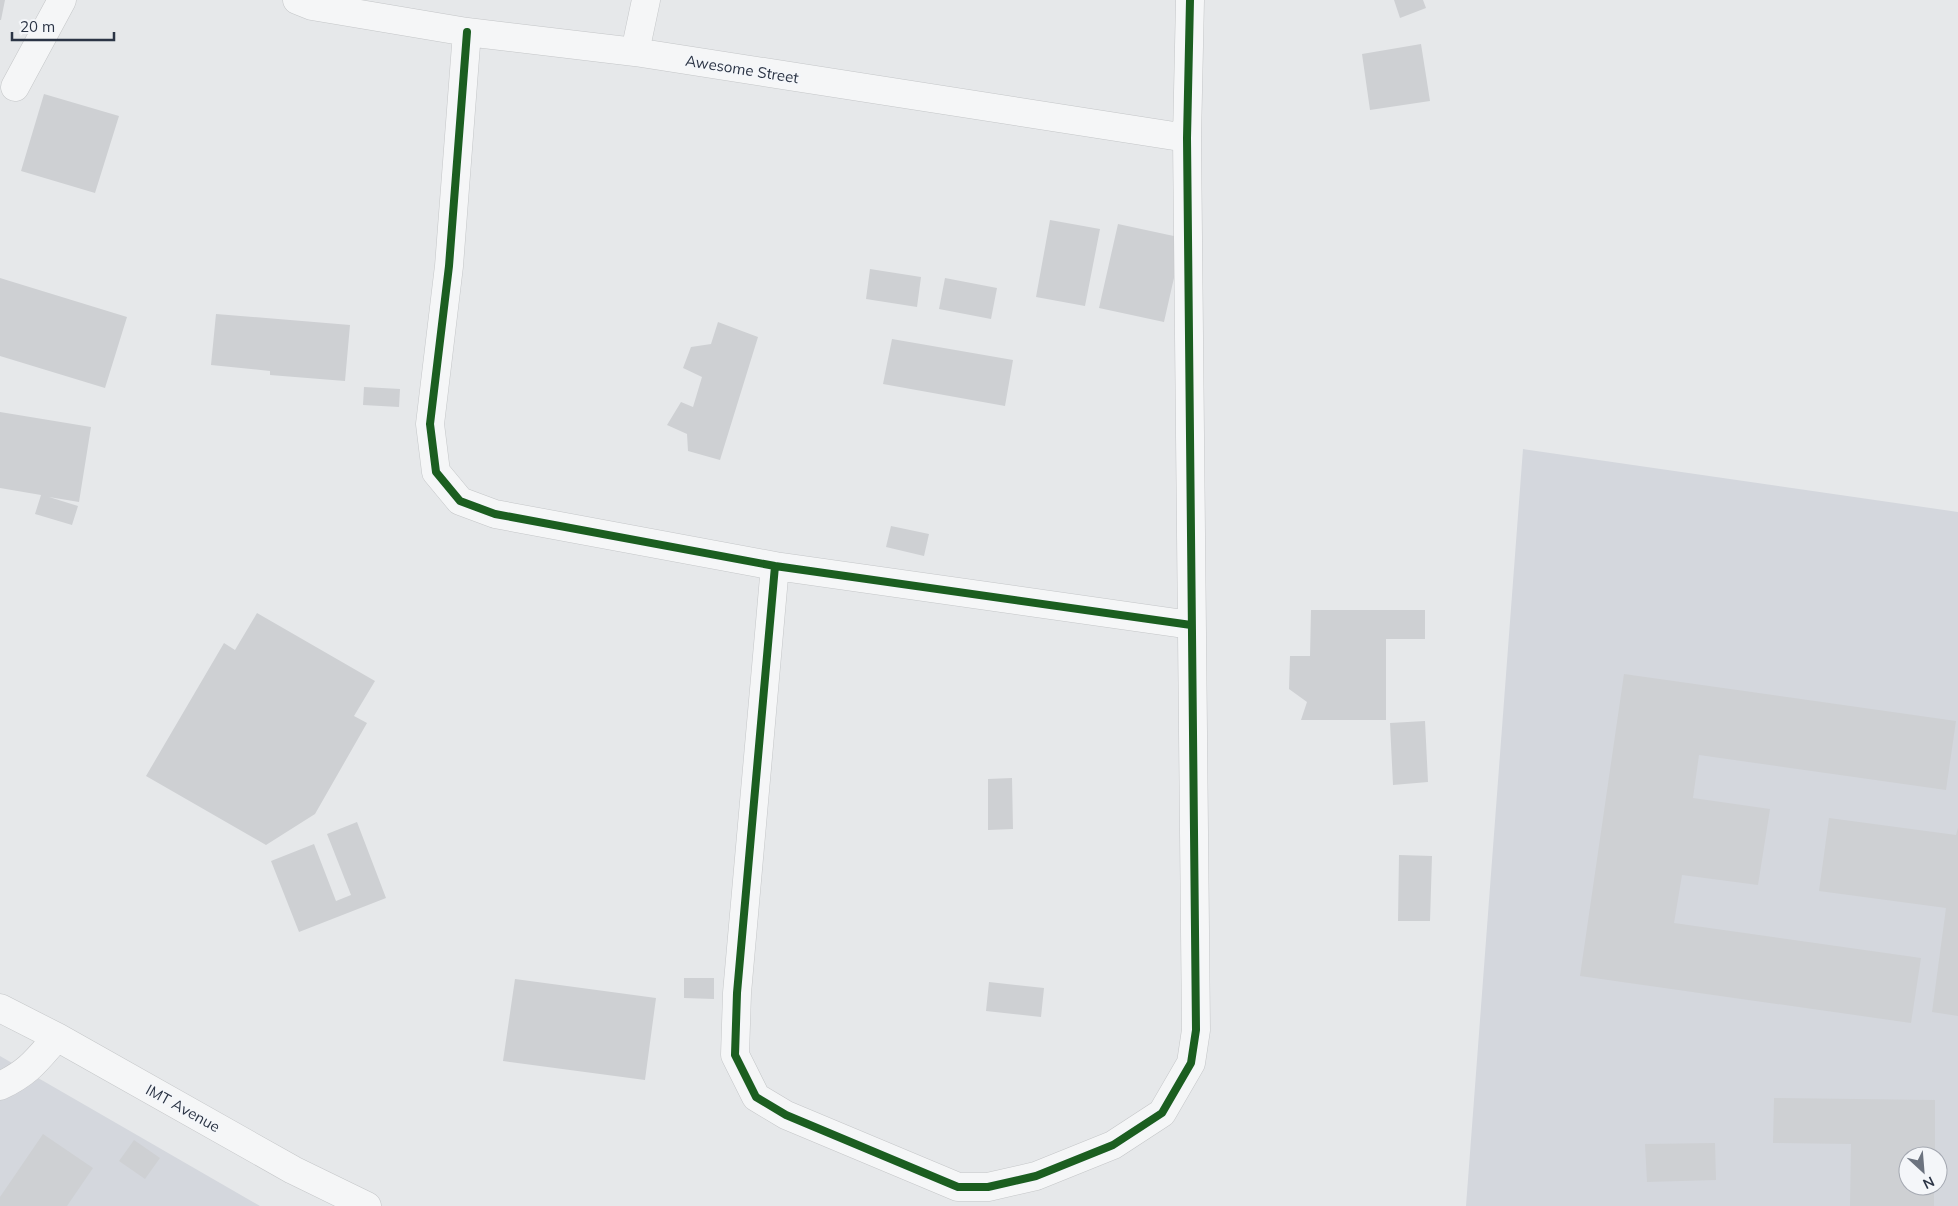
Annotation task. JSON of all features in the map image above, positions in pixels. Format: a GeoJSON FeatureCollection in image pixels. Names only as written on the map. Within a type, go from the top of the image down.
{"type":"FeatureCollection","features":[{"type":"Feature","properties":{"kind":"street"},"geometry":{"type":"LineString","coordinates":[[15,87],[62,0]]}},
{"type":"Feature","properties":{"kind":"street","name":"Awesome Street"},"geometry":{"type":"LineString","coordinates":[[296,0],[312,6],[468,32],[636,52],[1187,138]]}},
{"type":"Feature","properties":{"kind":"street"},"geometry":{"type":"LineString","coordinates":[[636,52],[646,0]]}},
{"type":"Feature","properties":{"kind":"street"},"geometry":{"type":"LineString","coordinates":[[775,566],[737,993],[735,1055],[756,1097],[786,1115],[958,1187],[988,1187],[1036,1176],[1113,1145],[1162,1113],[1190,1063],[1196,1030],[1187,138],[1190,0]]}},
{"type":"Feature","properties":{"kind":"street"},"geometry":{"type":"LineString","coordinates":[[468,32],[449,266],[430,424],[436,472],[460,501],[495,514],[775,566],[1191,625]]}},
{"type":"Feature","properties":{"kind":"street","name":"IMT Avenue"},"geometry":{"type":"LineString","coordinates":[[0,1008],[57,1037],[293,1170],[367,1206]]}},
{"type":"Feature","properties":{"kind":"street"},"geometry":{"type":"LineString","coordinates":[[0,1086],[19,1077],[32,1067],[57,1037]]}},
{"type":"Feature","properties":{"kind":"shaded area"},"geometry":{"type":"Polygon","coordinates":[[[1523,449],[1958,512],[1958,1206],[1466,1206],[1523,449]]]}},
{"type":"Feature","properties":{"kind":"shaded area"},"geometry":{"type":"Polygon","coordinates":[[[0,1056],[260,1206],[0,1206],[0,1056]]]}},
{"type":"Feature","properties":{"kind":"building"},"geometry":{"type":"Polygon","coordinates":[[[0,0],[5,0],[1,20],[0,20],[0,0]]]}},
{"type":"Feature","properties":{"kind":"building"},"geometry":{"type":"Polygon","coordinates":[[[1394,0],[1423,0],[1426,8],[1400,18],[1394,0]]]}},
{"type":"Feature","properties":{"kind":"building"},"geometry":{"type":"Polygon","coordinates":[[[1421,44],[1430,101],[1370,110],[1362,54],[1421,44]]]}},
{"type":"Feature","properties":{"kind":"building"},"geometry":{"type":"Polygon","coordinates":[[[44,94],[119,116],[95,193],[21,171],[44,94]]]}},
{"type":"Feature","properties":{"kind":"building"},"geometry":{"type":"Polygon","coordinates":[[[1050,220],[1100,229],[1085,306],[1036,297],[1050,220]]]}},
{"type":"Feature","properties":{"kind":"building"},"geometry":{"type":"Polygon","coordinates":[[[1118,224],[1183,238],[1164,322],[1099,308],[1118,224]]]}},
{"type":"Feature","properties":{"kind":"building"},"geometry":{"type":"Polygon","coordinates":[[[870,269],[921,277],[917,307],[866,299],[870,269]]]}},
{"type":"Feature","properties":{"kind":"building"},"geometry":{"type":"Polygon","coordinates":[[[0,278],[127,317],[105,388],[0,356],[0,278]]]}},
{"type":"Feature","properties":{"kind":"building"},"geometry":{"type":"Polygon","coordinates":[[[945,278],[997,288],[991,319],[939,309],[945,278]]]}},
{"type":"Feature","properties":{"kind":"building"},"geometry":{"type":"Polygon","coordinates":[[[216,314],[350,325],[345,381],[270,375],[270,371],[211,365],[216,314]]]}},
{"type":"Feature","properties":{"kind":"building"},"geometry":{"type":"Polygon","coordinates":[[[718,322],[758,337],[720,460],[688,451],[687,434],[667,425],[681,402],[693,407],[702,377],[683,368],[691,347],[711,344],[718,322]]]}},
{"type":"Feature","properties":{"kind":"building"},"geometry":{"type":"Polygon","coordinates":[[[892,339],[1013,360],[1005,406],[883,384],[892,339]]]}},
{"type":"Feature","properties":{"kind":"building"},"geometry":{"type":"Polygon","coordinates":[[[364,387],[400,389],[399,407],[363,405],[364,387]]]}},
{"type":"Feature","properties":{"kind":"building"},"geometry":{"type":"Polygon","coordinates":[[[0,412],[91,427],[79,502],[49,497],[78,506],[72,525],[35,514],[41,495],[0,488],[0,412]]]}},
{"type":"Feature","properties":{"kind":"building"},"geometry":{"type":"Polygon","coordinates":[[[891,526],[929,534],[924,556],[886,547],[891,526]]]}},
{"type":"Feature","properties":{"kind":"building"},"geometry":{"type":"Polygon","coordinates":[[[1311,610],[1425,610],[1425,639],[1386,639],[1386,720],[1301,720],[1307,702],[1289,689],[1290,656],[1310,656],[1311,610]]]}},
{"type":"Feature","properties":{"kind":"building"},"geometry":{"type":"Polygon","coordinates":[[[257,613],[375,681],[354,716],[367,723],[315,814],[266,845],[146,776],[224,643],[235,650],[257,613]]]}},
{"type":"Feature","properties":{"kind":"building"},"geometry":{"type":"Polygon","coordinates":[[[1624,674],[1956,721],[1946,790],[1699,755],[1693,798],[1770,809],[1758,885],[1682,875],[1674,923],[1921,958],[1911,1023],[1580,976],[1624,674]]]}},
{"type":"Feature","properties":{"kind":"building"},"geometry":{"type":"Polygon","coordinates":[[[1425,721],[1428,782],[1393,785],[1390,723],[1425,721]]]}},
{"type":"Feature","properties":{"kind":"building"},"geometry":{"type":"Polygon","coordinates":[[[1012,778],[1013,829],[988,830],[988,779],[1012,778]]]}},
{"type":"Feature","properties":{"kind":"building"},"geometry":{"type":"Polygon","coordinates":[[[1829,818],[1956,835],[1958,828],[1958,1016],[1932,1012],[1946,908],[1819,891],[1829,818]]]}},
{"type":"Feature","properties":{"kind":"building"},"geometry":{"type":"Polygon","coordinates":[[[357,822],[386,898],[299,932],[271,861],[314,844],[336,901],[351,895],[327,834],[357,822]]]}},
{"type":"Feature","properties":{"kind":"building"},"geometry":{"type":"Polygon","coordinates":[[[1399,855],[1432,856],[1430,921],[1398,921],[1399,855]]]}},
{"type":"Feature","properties":{"kind":"building"},"geometry":{"type":"Polygon","coordinates":[[[684,978],[714,978],[714,999],[684,998],[684,978]]]}},
{"type":"Feature","properties":{"kind":"building"},"geometry":{"type":"Polygon","coordinates":[[[515,979],[656,998],[645,1080],[503,1061],[515,979]]]}},
{"type":"Feature","properties":{"kind":"building"},"geometry":{"type":"Polygon","coordinates":[[[989,982],[1044,988],[1041,1017],[986,1011],[989,982]]]}},
{"type":"Feature","properties":{"kind":"building"},"geometry":{"type":"Polygon","coordinates":[[[1774,1098],[1935,1100],[1935,1146],[1898,1146],[1898,1196],[1934,1196],[1934,1206],[1850,1206],[1851,1144],[1773,1143],[1774,1098]]]}},
{"type":"Feature","properties":{"kind":"building"},"geometry":{"type":"Polygon","coordinates":[[[43,1134],[93,1168],[67,1206],[0,1206],[0,1197],[43,1134]]]}},
{"type":"Feature","properties":{"kind":"building"},"geometry":{"type":"Polygon","coordinates":[[[134,1140],[160,1158],[145,1179],[119,1161],[134,1140]]]}},
{"type":"Feature","properties":{"kind":"building"},"geometry":{"type":"Polygon","coordinates":[[[1715,1143],[1716,1180],[1647,1182],[1645,1144],[1715,1143]]]}},
{"type":"Feature","properties":{"kind":"cycle path"},"geometry":{"type":"LineString","coordinates":[[775,566],[737,993],[735,1055],[756,1097],[786,1115],[958,1187],[988,1187],[1036,1176],[1113,1145],[1162,1113],[1191,1063],[1196,1030],[1187,138],[1190,0]]}},
{"type":"Feature","properties":{"kind":"cycle path"},"geometry":{"type":"LineString","coordinates":[[467,32],[449,266],[430,424],[436,472],[460,501],[495,514],[775,566],[1191,625]]}}]}
